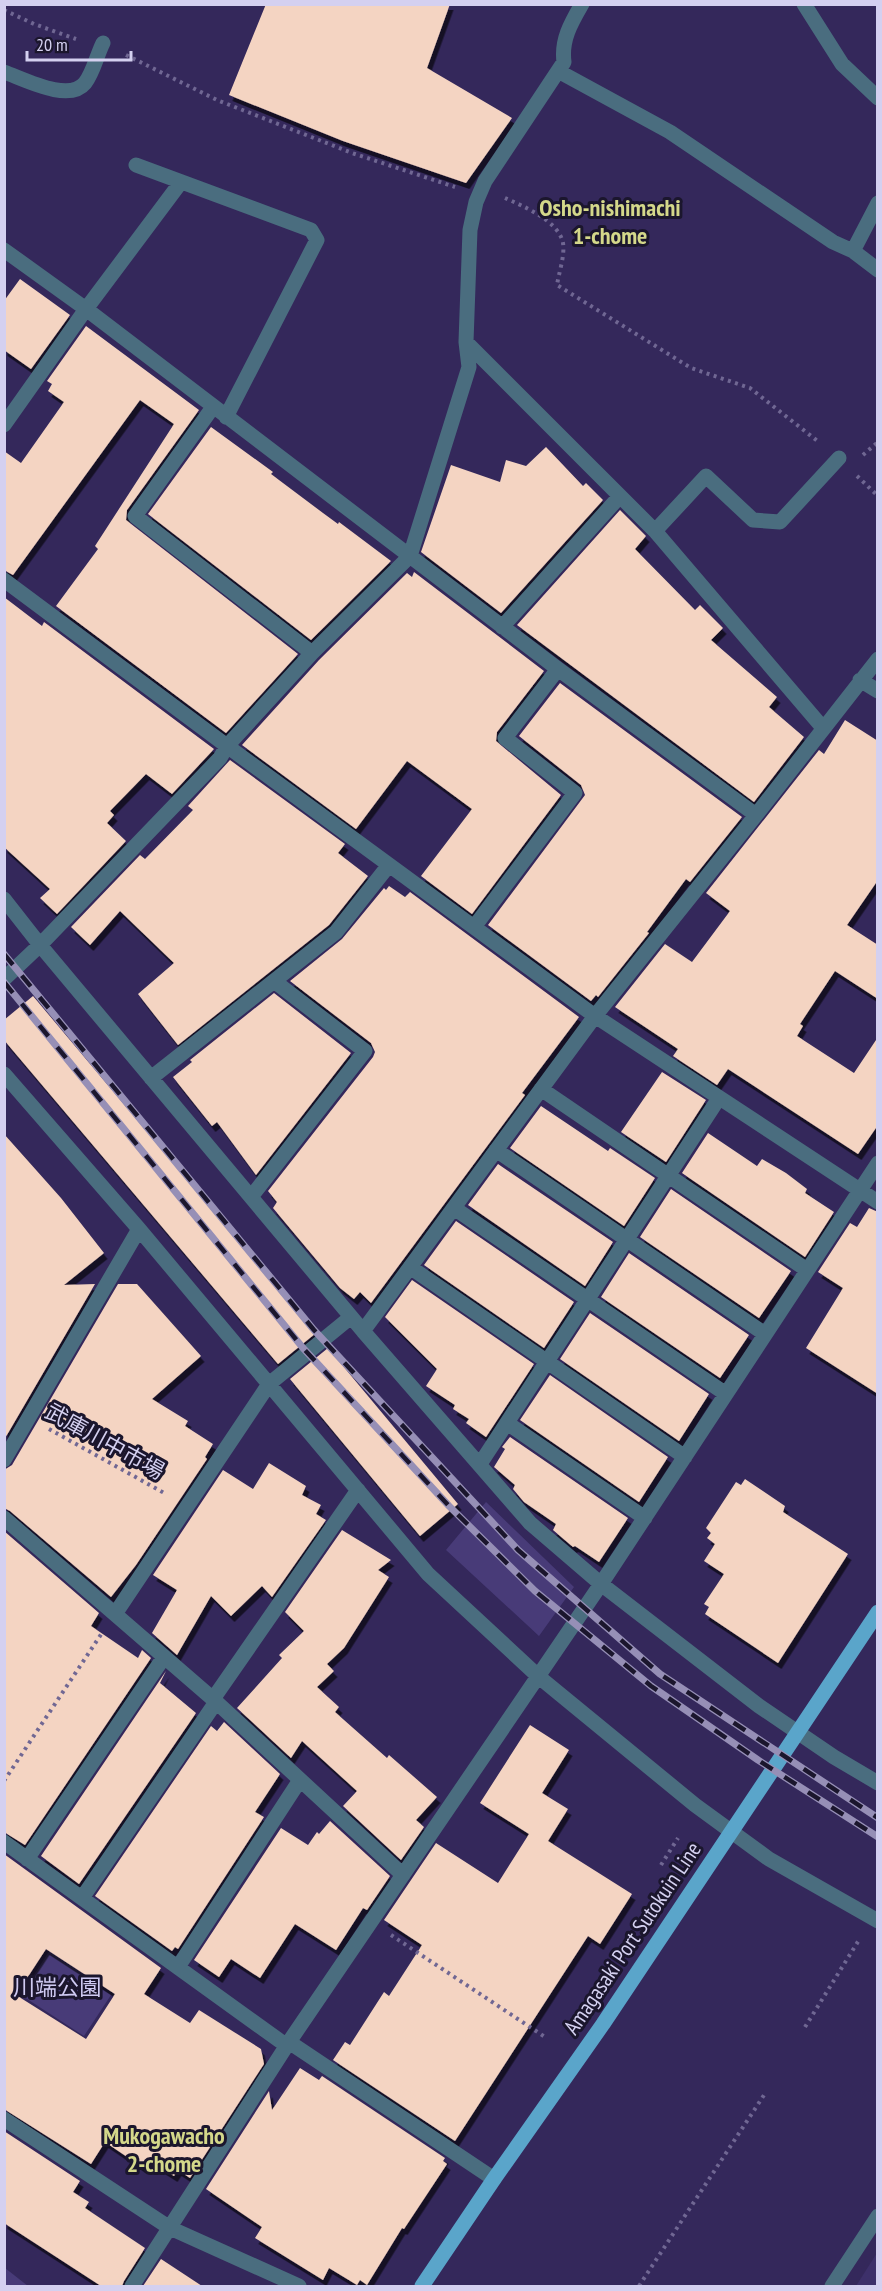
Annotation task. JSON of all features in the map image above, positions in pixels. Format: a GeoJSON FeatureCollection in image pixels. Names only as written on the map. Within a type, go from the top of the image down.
{"type":"FeatureCollection","features":[{"type":"Feature","properties":{"kind":"main road","name":"Amagasaki Port Sutokuin Line"},"geometry":{"type":"LineString","coordinates":[[422,2286],[603,2024],[878,1612]]}},
{"type":"Feature","properties":{"kind":"street"},"geometry":{"type":"LineString","coordinates":[[4,979],[40,945],[220,758],[227,746],[312,653],[410,556],[469,367],[466,342],[470,230],[480,192],[498,159],[564,62],[563,51],[566,35],[582,4]]}},
{"type":"Feature","properties":{"kind":"street"},"geometry":{"type":"LineString","coordinates":[[804,4],[842,64],[878,98]]}},
{"type":"Feature","properties":{"kind":"street"},"geometry":{"type":"LineString","coordinates":[[4,72],[54,90],[69,91],[80,88],[86,82],[103,43]]}},
{"type":"Feature","properties":{"kind":"street"},"geometry":{"type":"LineString","coordinates":[[558,71],[670,132],[833,242],[853,251],[878,270]]}},
{"type":"Feature","properties":{"kind":"street"},"geometry":{"type":"LineString","coordinates":[[136,165],[311,230],[317,240],[226,417]]}},
{"type":"Feature","properties":{"kind":"street"},"geometry":{"type":"LineString","coordinates":[[4,425],[86,309],[181,182]]}},
{"type":"Feature","properties":{"kind":"street"},"geometry":{"type":"LineString","coordinates":[[853,251],[878,203]]}},
{"type":"Feature","properties":{"kind":"street"},"geometry":{"type":"LineString","coordinates":[[4,250],[86,309],[502,627],[756,815]]}},
{"type":"Feature","properties":{"kind":"street"},"geometry":{"type":"LineString","coordinates":[[466,342],[655,531],[823,728]]}},
{"type":"Feature","properties":{"kind":"street"},"geometry":{"type":"LineString","coordinates":[[213,407],[135,516],[312,653]]}},
{"type":"Feature","properties":{"kind":"street"},"geometry":{"type":"LineString","coordinates":[[655,531],[706,476],[753,520],[780,522],[839,458]]}},
{"type":"Feature","properties":{"kind":"street"},"geometry":{"type":"LineString","coordinates":[[502,627],[620,496]]}},
{"type":"Feature","properties":{"kind":"street"},"geometry":{"type":"LineString","coordinates":[[4,580],[595,1016],[878,1202]]}},
{"type":"Feature","properties":{"kind":"street"},"geometry":{"type":"LineString","coordinates":[[363,1331],[595,1016],[878,659]]}},
{"type":"Feature","properties":{"kind":"street"},"geometry":{"type":"LineString","coordinates":[[474,927],[575,793],[506,738],[558,669]]}},
{"type":"Feature","properties":{"kind":"street"},"geometry":{"type":"LineString","coordinates":[[860,680],[878,691]]}},
{"type":"Feature","properties":{"kind":"street"},"geometry":{"type":"LineString","coordinates":[[152,1078],[336,932],[389,865]]}},
{"type":"Feature","properties":{"kind":"street"},"geometry":{"type":"LineString","coordinates":[[4,899],[351,1317],[530,1523],[601,1584],[759,1706],[834,1757],[878,1783]]}},
{"type":"Feature","properties":{"kind":"street"},"geometry":{"type":"LineString","coordinates":[[251,1197],[365,1051],[274,981]]}},
{"type":"Feature","properties":{"kind":"street"},"geometry":{"type":"LineString","coordinates":[[4,1074],[139,1229],[428,1574],[539,1677],[695,1805],[769,1859],[878,1921]]}},
{"type":"Feature","properties":{"kind":"street"},"geometry":{"type":"LineString","coordinates":[[541,1089],[807,1270]]}},
{"type":"Feature","properties":{"kind":"street"},"geometry":{"type":"LineString","coordinates":[[480,1464],[720,1098]]}},
{"type":"Feature","properties":{"kind":"street"},"geometry":{"type":"LineString","coordinates":[[496,1150],[765,1334]]}},
{"type":"Feature","properties":{"kind":"street"},"geometry":{"type":"LineString","coordinates":[[132,2286],[288,2044],[539,1677],[878,1163]]}},
{"type":"Feature","properties":{"kind":"street"},"geometry":{"type":"LineString","coordinates":[[453,1208],[726,1394]]}},
{"type":"Feature","properties":{"kind":"street"},"geometry":{"type":"LineString","coordinates":[[4,1460],[139,1229]]}},
{"type":"Feature","properties":{"kind":"street"},"geometry":{"type":"LineString","coordinates":[[410,1267],[685,1457]]}},
{"type":"Feature","properties":{"kind":"street"},"geometry":{"type":"LineString","coordinates":[[115,1614],[269,1384],[351,1317]]}},
{"type":"Feature","properties":{"kind":"street"},"geometry":{"type":"LineString","coordinates":[[507,1423],[645,1518]]}},
{"type":"Feature","properties":{"kind":"street"},"geometry":{"type":"LineString","coordinates":[[82,1898],[358,1490]]}},
{"type":"Feature","properties":{"kind":"street"},"geometry":{"type":"LineString","coordinates":[[4,1518],[214,1701],[403,1875]]}},
{"type":"Feature","properties":{"kind":"street"},"geometry":{"type":"LineString","coordinates":[[27,1859],[164,1657]]}},
{"type":"Feature","properties":{"kind":"street"},"geometry":{"type":"LineString","coordinates":[[178,1967],[300,1780]]}},
{"type":"Feature","properties":{"kind":"street"},"geometry":{"type":"LineString","coordinates":[[4,1842],[288,2044],[494,2179]]}},
{"type":"Feature","properties":{"kind":"street"},"geometry":{"type":"LineString","coordinates":[[4,2119],[170,2228],[299,2286]]}},
{"type":"Feature","properties":{"kind":"street"},"geometry":{"type":"LineString","coordinates":[[832,2286],[878,2216]]}},
{"type":"Feature","properties":{"kind":"path"},"geometry":{"type":"LineString","coordinates":[[4,10],[34,24],[77,39],[103,43],[217,100],[352,153],[528,209],[559,234],[563,243],[556,285],[691,368],[750,388],[839,458]]}},
{"type":"Feature","properties":{"kind":"path","name":"武庫川中市場"},"geometry":{"type":"LineString","coordinates":[[29,1418],[186,1506]]}},
{"type":"Feature","properties":{"kind":"path"},"geometry":{"type":"LineString","coordinates":[[4,1780],[115,1614]]}},
{"type":"Feature","properties":{"kind":"path"},"geometry":{"type":"LineString","coordinates":[[661,1865],[678,1838]]}},
{"type":"Feature","properties":{"kind":"path"},"geometry":{"type":"LineString","coordinates":[[372,1922],[545,2037]]}},
{"type":"Feature","properties":{"kind":"path"},"geometry":{"type":"LineString","coordinates":[[806,2027],[859,1940]]}},
{"type":"Feature","properties":{"kind":"path"},"geometry":{"type":"LineString","coordinates":[[639,2286],[766,2092]]}},
{"type":"Feature","properties":{"kind":"shaded area"},"geometry":{"type":"Polygon","coordinates":[[[877,2253],[877,2286],[856,2286],[877,2253]]]}},
{"type":"Feature","properties":{"kind":"green space"},"geometry":{"type":"Polygon","coordinates":[[[486,1502],[574,1587],[539,1636],[446,1550],[486,1502]]]}},
{"type":"Feature","properties":{"kind":"green space","name":"川端公園"},"geometry":{"type":"Polygon","coordinates":[[[73,1914],[108,1936],[82,1976],[111,1995],[84,2036],[21,1995],[73,1914]]]}},
{"type":"Feature","properties":{"kind":"green space"},"geometry":{"type":"Polygon","coordinates":[[[5,2268],[28,2286],[5,2286],[5,2268]]]}},
{"type":"Feature","properties":{"kind":"building"},"geometry":{"type":"Polygon","coordinates":[[[266,4],[450,4],[427,68],[512,118],[466,183],[343,141],[229,95],[266,4]]]}},
{"type":"Feature","properties":{"kind":"building"},"geometry":{"type":"Polygon","coordinates":[[[20,279],[70,315],[31,369],[4,350],[4,301],[20,279]]]}},
{"type":"Feature","properties":{"kind":"building"},"geometry":{"type":"Polygon","coordinates":[[[86,326],[199,410],[127,510],[126,520],[298,654],[226,733],[56,606],[98,549],[95,546],[174,424],[140,400],[13,575],[4,570],[4,451],[21,463],[64,402],[48,391],[52,384],[47,381],[86,326]]]}},
{"type":"Feature","properties":{"kind":"building"},"geometry":{"type":"Polygon","coordinates":[[[211,427],[273,472],[271,474],[323,513],[338,524],[339,522],[391,561],[311,640],[148,514],[211,427]]]}},
{"type":"Feature","properties":{"kind":"building"},"geometry":{"type":"Polygon","coordinates":[[[546,447],[583,486],[586,483],[603,500],[501,613],[421,552],[451,465],[500,482],[506,460],[526,466],[546,447]]]}},
{"type":"Feature","properties":{"kind":"building"},"geometry":{"type":"Polygon","coordinates":[[[620,510],[646,536],[635,549],[695,610],[700,605],[723,628],[711,640],[777,697],[769,707],[804,737],[754,802],[517,625],[620,510]]]}},
{"type":"Feature","properties":{"kind":"building"},"geometry":{"type":"Polygon","coordinates":[[[414,572],[544,671],[497,732],[496,741],[561,795],[472,914],[421,876],[472,809],[407,761],[356,829],[242,745],[319,660],[407,573],[412,577],[414,572]]]}},
{"type":"Feature","properties":{"kind":"building"},"geometry":{"type":"Polygon","coordinates":[[[4,597],[42,626],[44,622],[214,749],[172,794],[146,774],[110,811],[114,815],[107,823],[126,841],[57,914],[40,898],[50,889],[4,847],[4,597]]]}},
{"type":"Feature","properties":{"kind":"building"},"geometry":{"type":"Polygon","coordinates":[[[560,683],[742,817],[690,882],[686,879],[647,932],[649,933],[598,997],[596,995],[591,1001],[488,925],[585,795],[581,785],[519,736],[560,683]]]}},
{"type":"Feature","properties":{"kind":"building"},"geometry":{"type":"Polygon","coordinates":[[[845,720],[878,741],[878,880],[847,925],[878,945],[878,999],[835,971],[800,1024],[803,1026],[797,1036],[854,1073],[878,1037],[878,1125],[858,1154],[728,1069],[717,1085],[673,1056],[678,1049],[615,1007],[665,944],[692,962],[730,911],[706,893],[819,750],[824,754],[845,720]]]}},
{"type":"Feature","properties":{"kind":"building"},"geometry":{"type":"Polygon","coordinates":[[[230,760],[345,844],[338,853],[368,876],[329,925],[178,1045],[138,994],[174,963],[120,911],[90,945],[71,927],[140,855],[145,859],[193,810],[188,806],[230,760]]]}},
{"type":"Feature","properties":{"kind":"building"},"geometry":{"type":"Polygon","coordinates":[[[389,886],[405,897],[410,892],[579,1017],[522,1093],[525,1095],[371,1303],[360,1292],[354,1299],[340,1288],[273,1208],[277,1202],[268,1191],[375,1052],[371,1043],[290,981],[342,939],[384,888],[386,890],[389,886]]]}},
{"type":"Feature","properties":{"kind":"building"},"geometry":{"type":"Polygon","coordinates":[[[274,993],[351,1053],[256,1175],[217,1122],[212,1126],[173,1077],[192,1062],[190,1060],[274,993]]]}},
{"type":"Feature","properties":{"kind":"building"},"geometry":{"type":"Polygon","coordinates":[[[33,996],[316,1333],[278,1364],[4,1040],[4,1020],[33,996]]]}},
{"type":"Feature","properties":{"kind":"building"},"geometry":{"type":"Polygon","coordinates":[[[662,1072],[706,1100],[666,1162],[621,1132],[662,1072]]]}},
{"type":"Feature","properties":{"kind":"building"},"geometry":{"type":"Polygon","coordinates":[[[541,1106],[608,1151],[610,1148],[655,1178],[624,1226],[510,1148],[541,1106]]]}},
{"type":"Feature","properties":{"kind":"building"},"geometry":{"type":"Polygon","coordinates":[[[708,1133],[757,1166],[762,1159],[786,1173],[807,1189],[805,1193],[834,1212],[805,1257],[682,1173],[708,1133]]]}},
{"type":"Feature","properties":{"kind":"building"},"geometry":{"type":"Polygon","coordinates":[[[4,1134],[61,1198],[104,1253],[64,1285],[95,1284],[4,1440],[4,1134]]]}},
{"type":"Feature","properties":{"kind":"building"},"geometry":{"type":"Polygon","coordinates":[[[498,1164],[613,1242],[585,1286],[468,1205],[498,1164]]]}},
{"type":"Feature","properties":{"kind":"building"},"geometry":{"type":"Polygon","coordinates":[[[671,1189],[791,1271],[759,1318],[640,1237],[671,1189]]]}},
{"type":"Feature","properties":{"kind":"building"},"geometry":{"type":"Polygon","coordinates":[[[869,1208],[878,1212],[878,1394],[806,1348],[843,1288],[818,1272],[850,1223],[857,1227],[869,1208]]]}},
{"type":"Feature","properties":{"kind":"building"},"geometry":{"type":"Polygon","coordinates":[[[456,1221],[574,1302],[544,1348],[424,1265],[456,1221]]]}},
{"type":"Feature","properties":{"kind":"building"},"geometry":{"type":"Polygon","coordinates":[[[629,1253],[749,1335],[720,1378],[601,1297],[629,1253]]]}},
{"type":"Feature","properties":{"kind":"building"},"geometry":{"type":"Polygon","coordinates":[[[412,1280],[534,1364],[486,1437],[466,1423],[469,1419],[453,1409],[455,1405],[426,1386],[437,1369],[385,1317],[412,1280]]]}},
{"type":"Feature","properties":{"kind":"building"},"geometry":{"type":"Polygon","coordinates":[[[118,1284],[137,1284],[201,1356],[152,1399],[188,1421],[185,1426],[213,1444],[205,1457],[207,1459],[136,1565],[111,1597],[4,1508],[4,1470],[12,1465],[118,1284]]]}},
{"type":"Feature","properties":{"kind":"building"},"geometry":{"type":"Polygon","coordinates":[[[590,1313],[709,1394],[679,1441],[560,1359],[590,1313]]]}},
{"type":"Feature","properties":{"kind":"building"},"geometry":{"type":"Polygon","coordinates":[[[328,1348],[458,1504],[420,1536],[290,1379],[328,1348]]]}},
{"type":"Feature","properties":{"kind":"building"},"geometry":{"type":"Polygon","coordinates":[[[550,1375],[668,1457],[639,1502],[520,1420],[550,1375]]]}},
{"type":"Feature","properties":{"kind":"building"},"geometry":{"type":"Polygon","coordinates":[[[510,1437],[628,1518],[599,1562],[575,1546],[573,1547],[553,1530],[556,1524],[524,1502],[513,1489],[515,1485],[494,1467],[505,1449],[502,1447],[510,1437]]]}},
{"type":"Feature","properties":{"kind":"building"},"geometry":{"type":"Polygon","coordinates":[[[269,1463],[306,1486],[302,1495],[321,1505],[316,1514],[326,1520],[272,1597],[262,1586],[231,1616],[211,1596],[177,1655],[152,1633],[177,1590],[153,1575],[223,1470],[253,1489],[269,1463]]]}},
{"type":"Feature","properties":{"kind":"building"},"geometry":{"type":"Polygon","coordinates":[[[745,1479],[785,1506],[783,1512],[848,1554],[778,1663],[705,1614],[709,1607],[704,1604],[724,1574],[704,1561],[715,1544],[707,1538],[711,1533],[706,1528],[736,1482],[741,1485],[745,1479]]]}},
{"type":"Feature","properties":{"kind":"building"},"geometry":{"type":"Polygon","coordinates":[[[342,1530],[391,1560],[378,1570],[389,1577],[344,1648],[327,1664],[334,1671],[317,1687],[339,1707],[335,1712],[387,1758],[389,1755],[437,1797],[416,1820],[424,1827],[401,1860],[343,1806],[357,1791],[302,1741],[291,1758],[237,1708],[282,1658],[279,1655],[304,1631],[285,1612],[342,1530]]]}},
{"type":"Feature","properties":{"kind":"building"},"geometry":{"type":"Polygon","coordinates":[[[4,1531],[99,1613],[91,1626],[138,1658],[142,1650],[151,1658],[25,1845],[4,1832],[4,1531]]]}},
{"type":"Feature","properties":{"kind":"building"},"geometry":{"type":"Polygon","coordinates":[[[166,1671],[160,1683],[196,1713],[79,1884],[41,1856],[166,1671]]]}},
{"type":"Feature","properties":{"kind":"building"},"geometry":{"type":"Polygon","coordinates":[[[224,1722],[280,1774],[255,1812],[264,1817],[178,1949],[175,1947],[172,1951],[95,1896],[211,1726],[217,1731],[224,1722]]]}},
{"type":"Feature","properties":{"kind":"building"},"geometry":{"type":"Polygon","coordinates":[[[530,1725],[569,1750],[542,1793],[568,1809],[548,1841],[632,1894],[600,1944],[588,1936],[455,2141],[333,2060],[345,2042],[350,2045],[384,1992],[389,1996],[422,1945],[384,1920],[436,1843],[498,1883],[529,1834],[480,1803],[530,1725]]]}},
{"type":"Feature","properties":{"kind":"building"},"geometry":{"type":"Polygon","coordinates":[[[330,1821],[390,1876],[367,1910],[363,1908],[336,1950],[295,1924],[260,1978],[231,1959],[219,1977],[194,1960],[281,1828],[308,1845],[317,1832],[319,1834],[330,1821]]]}},
{"type":"Feature","properties":{"kind":"building"},"geometry":{"type":"Polygon","coordinates":[[[4,1854],[161,1968],[144,1994],[190,2023],[199,2010],[261,2049],[264,2064],[190,2178],[178,2170],[174,2176],[147,2159],[142,2167],[105,2142],[91,2164],[4,2109],[4,1854]],[[46,1949],[16,1995],[86,2039],[115,1994],[46,1949]]]}},
{"type":"Feature","properties":{"kind":"building"},"geometry":{"type":"Polygon","coordinates":[[[300,2068],[319,2080],[322,2076],[445,2158],[443,2161],[447,2164],[404,2229],[402,2228],[367,2285],[360,2280],[357,2285],[329,2268],[323,2280],[255,2238],[262,2227],[206,2189],[269,2091],[272,2110],[300,2068]]]}},
{"type":"Feature","properties":{"kind":"building"},"geometry":{"type":"Polygon","coordinates":[[[4,2131],[80,2181],[73,2192],[89,2202],[85,2208],[145,2248],[122,2286],[101,2286],[4,2223],[4,2131]]]}},
{"type":"Feature","properties":{"kind":"building"},"geometry":{"type":"Polygon","coordinates":[[[161,2259],[202,2286],[143,2286],[161,2259]]]}},
{"type":"Feature","properties":{"kind":"railway"},"geometry":{"type":"LineString","coordinates":[[4,954],[314,1330],[518,1550],[660,1674],[878,1818]]}},
{"type":"Feature","properties":{"kind":"railway"},"geometry":{"type":"LineString","coordinates":[[4,982],[303,1348],[449,1506],[535,1591],[651,1686],[758,1760],[878,1837]]}},
{"type":"Feature","properties":{"kind":"district","name":"Osho-nishimachi 1-chome"},"geometry":{"type":"Point","coordinates":[610,222]}},
{"type":"Feature","properties":{"kind":"district","name":"Mukogawacho 2-chome"},"geometry":{"type":"Point","coordinates":[164,2150]}}]}
